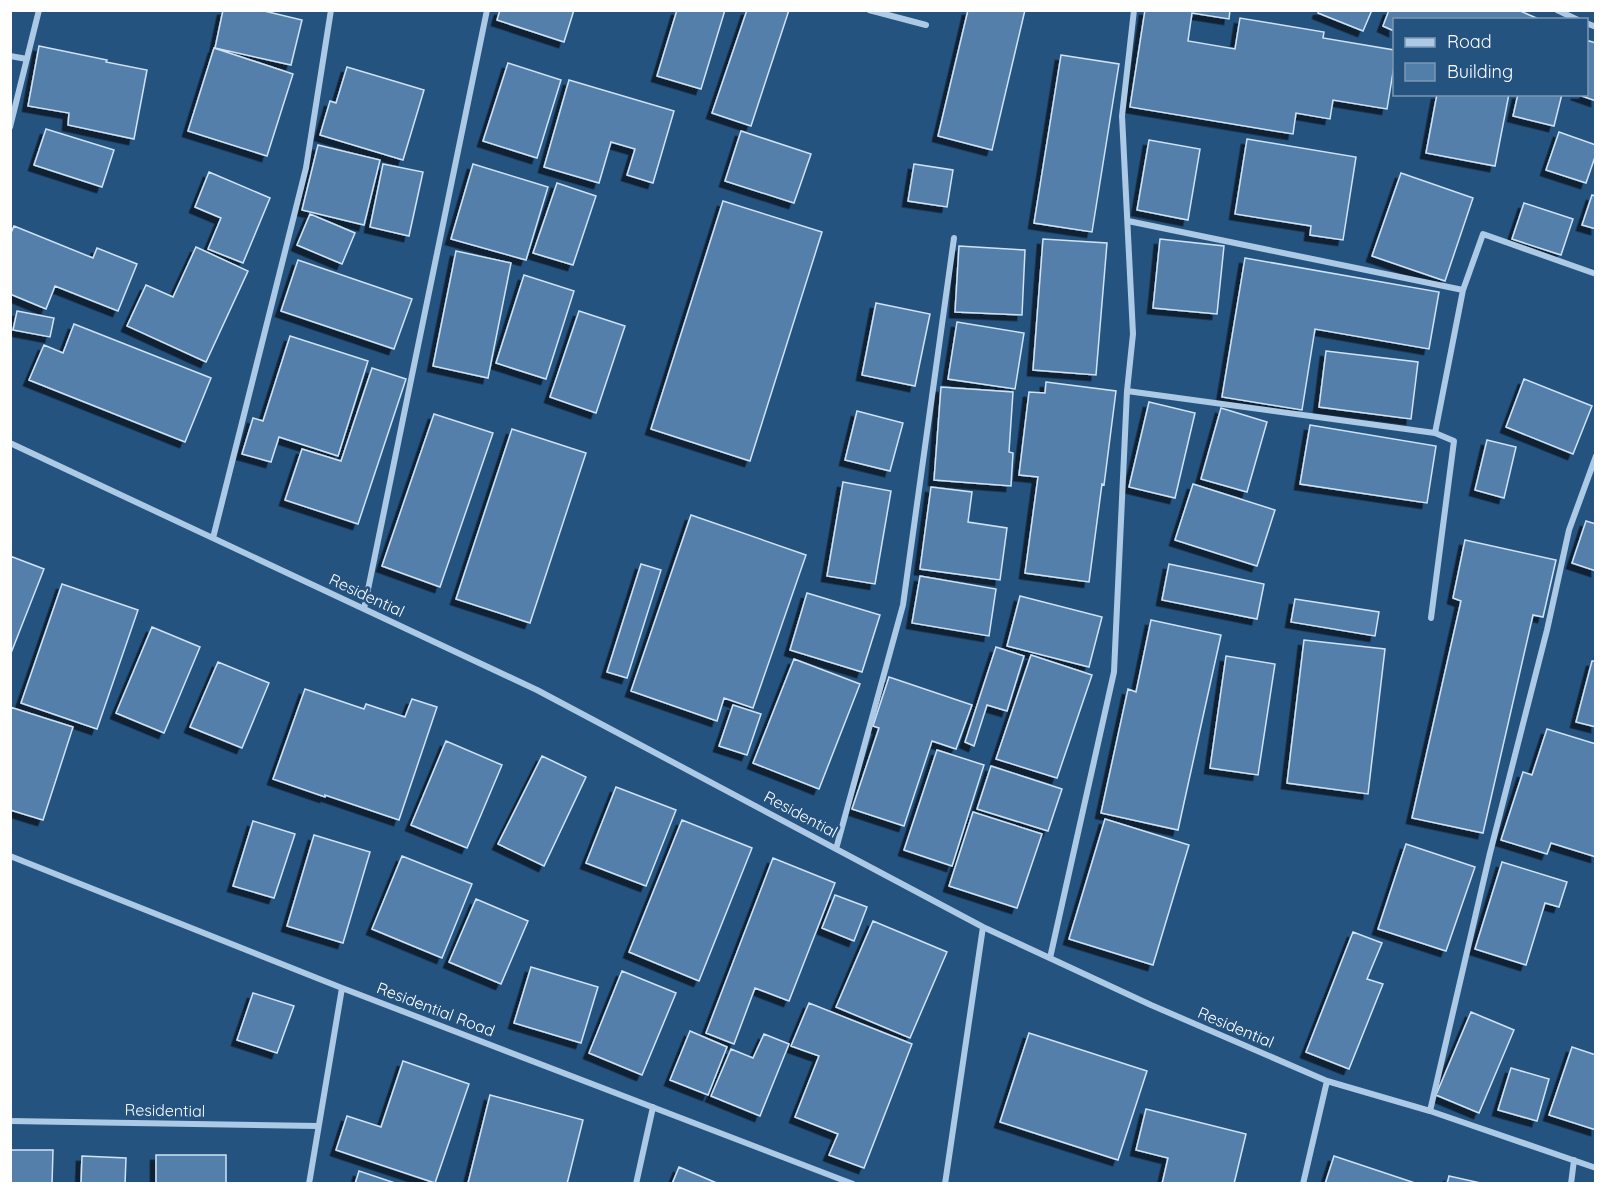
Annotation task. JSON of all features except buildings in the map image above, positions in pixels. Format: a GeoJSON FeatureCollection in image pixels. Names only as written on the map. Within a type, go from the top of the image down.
{"type":"FeatureCollection","features":[{"type":"Feature","properties":{"kind":"street"},"geometry":{"type":"LineString","coordinates":[[10,127],[39,10]]}},
{"type":"Feature","properties":{"kind":"street"},"geometry":{"type":"LineString","coordinates":[[213,538],[306,168],[331,10]]}},
{"type":"Feature","properties":{"kind":"street"},"geometry":{"type":"LineString","coordinates":[[364,609],[487,10]]}},
{"type":"Feature","properties":{"kind":"street"},"geometry":{"type":"LineString","coordinates":[[869,10],[926,25]]}},
{"type":"Feature","properties":{"kind":"street"},"geometry":{"type":"LineString","coordinates":[[1050,958],[1114,672],[1127,391],[1133,334],[1122,116],[1134,10]]}},
{"type":"Feature","properties":{"kind":"street"},"geometry":{"type":"LineString","coordinates":[[1557,10],[1574,18]]}},
{"type":"Feature","properties":{"kind":"street"},"geometry":{"type":"LineString","coordinates":[[10,56],[27,59]]}},
{"type":"Feature","properties":{"kind":"street"},"geometry":{"type":"LineString","coordinates":[[1128,221],[1463,290]]}},
{"type":"Feature","properties":{"kind":"street"},"geometry":{"type":"LineString","coordinates":[[1435,433],[1463,290],[1483,234],[1596,274]]}},
{"type":"Feature","properties":{"kind":"street"},"geometry":{"type":"LineString","coordinates":[[836,849],[903,605],[954,238]]}},
{"type":"Feature","properties":{"kind":"street"},"geometry":{"type":"LineString","coordinates":[[1127,391],[1435,433],[1454,441],[1431,618]]}},
{"type":"Feature","properties":{"kind":"street","name":"Residential"},"geometry":{"type":"LineString","coordinates":[[10,442],[537,690],[984,927],[1151,1005],[1327,1081],[1430,1111],[1596,1168]]}},
{"type":"Feature","properties":{"kind":"street"},"geometry":{"type":"LineString","coordinates":[[1430,1111],[1490,853],[1547,630],[1569,530],[1596,456]]}},
{"type":"Feature","properties":{"kind":"street","name":"Residential Road"},"geometry":{"type":"LineString","coordinates":[[10,855],[342,988],[853,1184]]}},
{"type":"Feature","properties":{"kind":"street"},"geometry":{"type":"LineString","coordinates":[[945,1184],[984,927]]}},
{"type":"Feature","properties":{"kind":"street"},"geometry":{"type":"LineString","coordinates":[[309,1184],[342,988]]}},
{"type":"Feature","properties":{"kind":"street"},"geometry":{"type":"LineString","coordinates":[[1303,1184],[1327,1081]]}},
{"type":"Feature","properties":{"kind":"street"},"geometry":{"type":"LineString","coordinates":[[636,1184],[653,1107]]}},
{"type":"Feature","properties":{"kind":"street","name":"Residential"},"geometry":{"type":"LineString","coordinates":[[10,1120],[318,1126]]}},
{"type":"Feature","properties":{"kind":"street"},"geometry":{"type":"LineString","coordinates":[[1571,1184],[1574,1160]]}}]}
